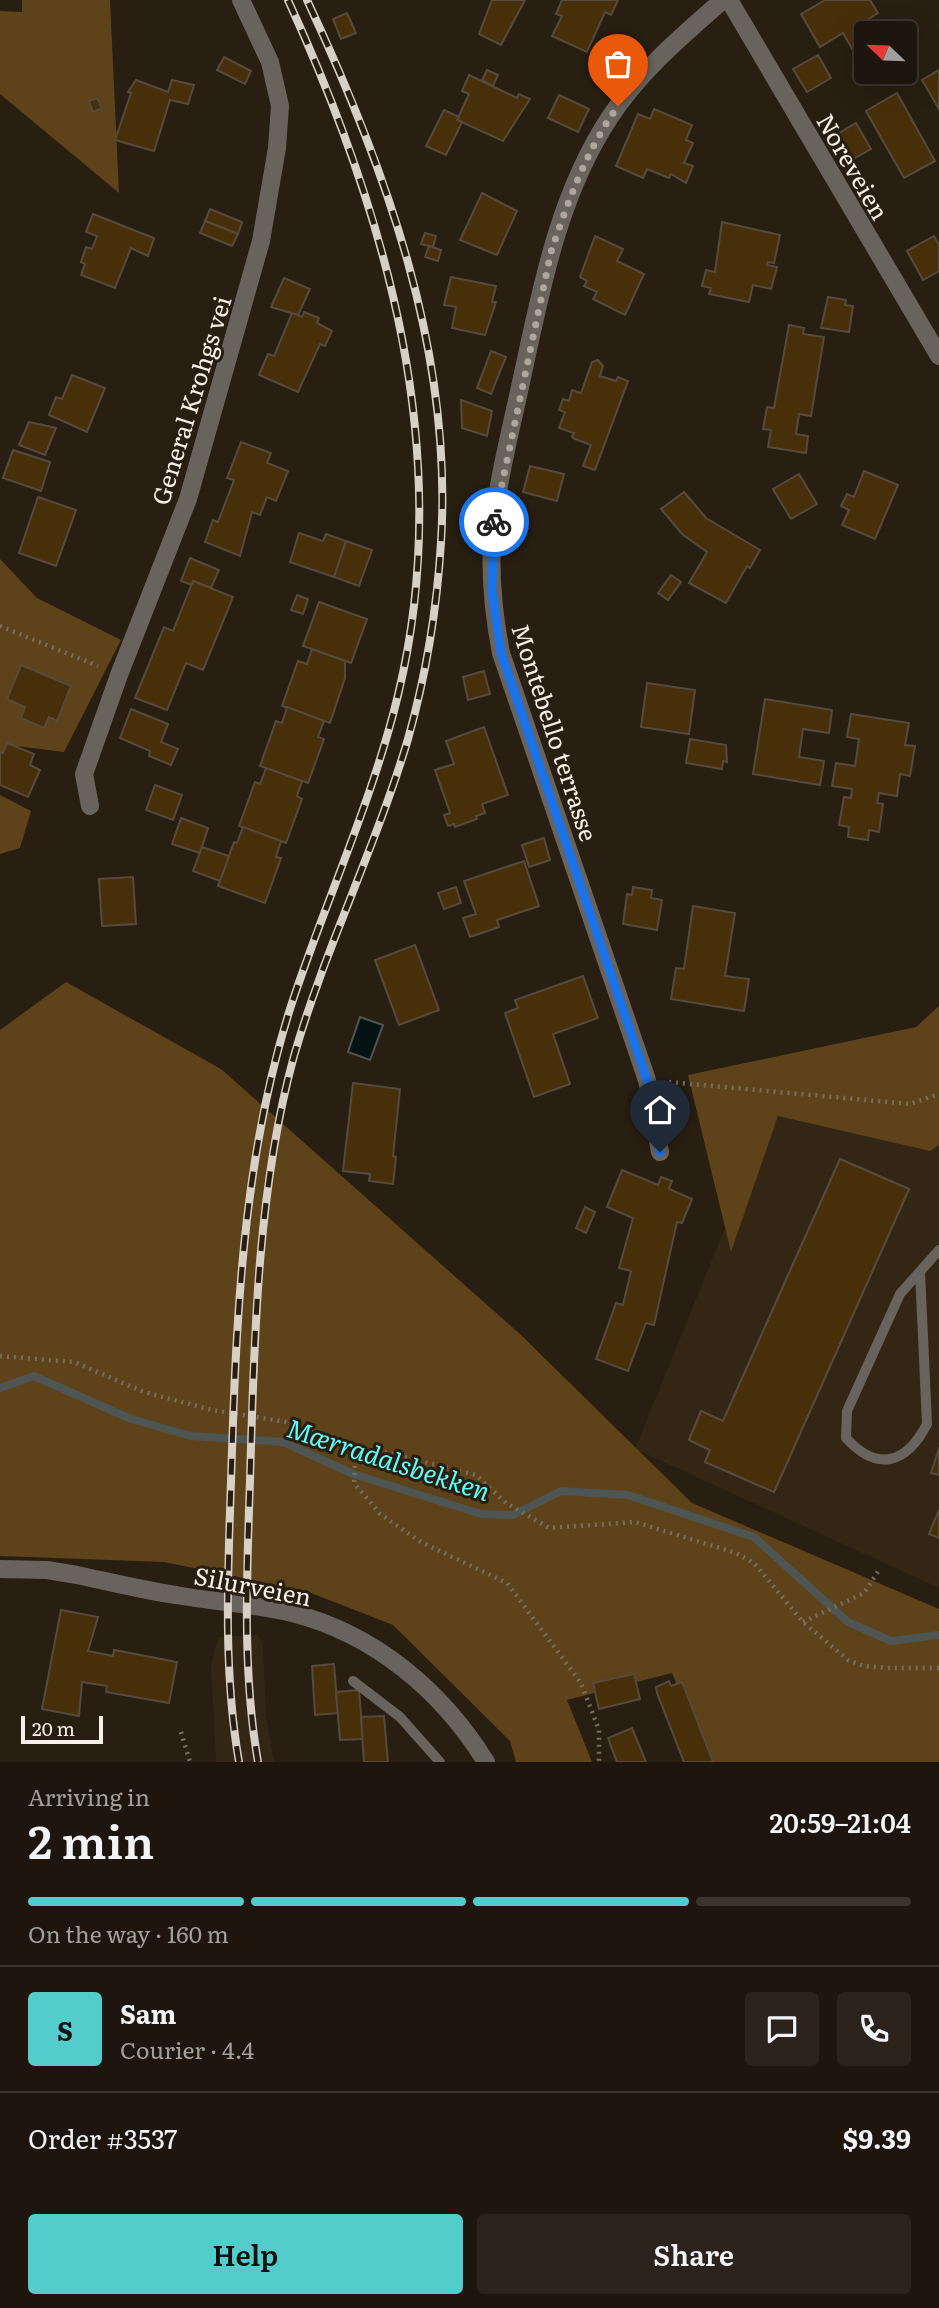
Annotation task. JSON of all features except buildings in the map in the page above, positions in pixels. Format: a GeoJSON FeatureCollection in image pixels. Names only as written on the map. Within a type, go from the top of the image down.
{"type":"FeatureCollection","features":[{"type":"Feature","properties":{"kind":"street","name":"General Krohgs vei"},"geometry":{"type":"LineString","coordinates":[[90,806],[84,774],[119,675],[188,499],[234,344],[264,228],[275,161],[280,106],[270,62],[241,0]]}},
{"type":"Feature","properties":{"kind":"street","name":"Montebello terrasse"},"geometry":{"type":"LineString","coordinates":[[660,1152],[647,1080],[501,653],[492,591],[493,528],[537,309],[565,209],[589,155],[627,93],[658,58],[723,0]]}},
{"type":"Feature","properties":{"kind":"street","name":"Noreveien"},"geometry":{"type":"LineString","coordinates":[[729,0],[939,356]]}},
{"type":"Feature","properties":{"kind":"street","name":"Silurveien"},"geometry":{"type":"LineString","coordinates":[[0,1569],[17,1568],[77,1575],[175,1595],[293,1614],[332,1626],[372,1647],[412,1675],[453,1715],[486,1762]]}},
{"type":"Feature","properties":{"kind":"lane"},"geometry":{"type":"LineString","coordinates":[[920,1272],[927,1424],[918,1442],[906,1454],[887,1461],[870,1457],[846,1438],[848,1411],[900,1294],[939,1250]]}},
{"type":"Feature","properties":{"kind":"lane"},"geometry":{"type":"LineString","coordinates":[[353,1681],[400,1717],[440,1762]]}},
{"type":"Feature","properties":{"kind":"path"},"geometry":{"type":"LineString","coordinates":[[0,626],[119,675]]}},
{"type":"Feature","properties":{"kind":"path"},"geometry":{"type":"LineString","coordinates":[[647,1080],[910,1104],[939,1094]]}},
{"type":"Feature","properties":{"kind":"path"},"geometry":{"type":"LineString","coordinates":[[0,1356],[74,1362],[144,1392],[212,1409],[293,1423],[356,1445],[476,1475],[506,1503],[549,1528],[635,1522],[736,1553],[754,1563],[768,1576],[803,1622],[848,1660],[864,1666],[939,1668]]}},
{"type":"Feature","properties":{"kind":"path"},"geometry":{"type":"LineString","coordinates":[[356,1445],[354,1483],[380,1514],[421,1542],[507,1583],[581,1683],[599,1730],[599,1762]]}},
{"type":"Feature","properties":{"kind":"path"},"geometry":{"type":"LineString","coordinates":[[803,1622],[864,1592],[879,1570]]}},
{"type":"Feature","properties":{"kind":"path"},"geometry":{"type":"LineString","coordinates":[[181,1732],[190,1762]]}},
{"type":"Feature","properties":{"kind":"shaded area"},"geometry":{"type":"Polygon","coordinates":[[[22,0],[110,0],[119,193],[0,94],[0,11],[22,12],[22,0]]]}},
{"type":"Feature","properties":{"kind":"shaded area"},"geometry":{"type":"Polygon","coordinates":[[[0,559],[37,598],[121,640],[64,752],[8,745],[0,780],[0,559]]]}},
{"type":"Feature","properties":{"kind":"shaded area"},"geometry":{"type":"Polygon","coordinates":[[[0,795],[31,811],[20,848],[0,854],[0,795]]]}},
{"type":"Feature","properties":{"kind":"shaded area"},"geometry":{"type":"Polygon","coordinates":[[[66,982],[221,1069],[521,1335],[692,1503],[939,1609],[939,1762],[709,1762],[672,1673],[567,1700],[592,1762],[516,1762],[510,1741],[393,1625],[306,1591],[164,1562],[0,1556],[0,1030],[66,982]]]}},
{"type":"Feature","properties":{"kind":"shaded area"},"geometry":{"type":"Polygon","coordinates":[[[939,1006],[939,1145],[930,1151],[778,1116],[731,1252],[688,1075],[916,1027],[939,1006]]]}},
{"type":"Feature","properties":{"kind":"shaded area"},"geometry":{"type":"Polygon","coordinates":[[[360,1017],[383,1025],[370,1060],[348,1052],[360,1017]]]}},
{"type":"Feature","properties":{"kind":"shaded area"},"geometry":{"type":"Polygon","coordinates":[[[939,1098],[939,1588],[635,1449],[774,1107],[939,1098]]]}},
{"type":"Feature","properties":{"kind":"shaded area"},"geometry":{"type":"Polygon","coordinates":[[[258,1635],[263,1644],[266,1716],[274,1762],[216,1762],[211,1666],[218,1637],[258,1635]]]}},
{"type":"Feature","properties":{"kind":"waterway","name":"Mærradalsbekken"},"geometry":{"type":"LineString","coordinates":[[0,1388],[34,1376],[131,1419],[191,1436],[283,1442],[353,1474],[481,1514],[513,1515],[561,1491],[628,1495],[754,1537],[848,1622],[891,1641],[939,1635]]}},
{"type":"Feature","properties":{"kind":"railway"},"geometry":{"type":"LineString","coordinates":[[239,1762],[229,1657],[229,1551],[239,1302],[252,1183],[261,1125],[290,1009],[375,775],[398,695],[414,605],[419,516],[415,428],[402,340],[382,253],[356,167],[288,0]]}},
{"type":"Feature","properties":{"kind":"railway"},"geometry":{"type":"LineString","coordinates":[[258,1762],[248,1657],[248,1551],[256,1321],[272,1159],[294,1056],[306,1016],[381,819],[408,739],[430,642],[441,542],[442,471],[436,401],[425,332],[408,263],[363,129],[307,0]]}},
{"type":"Feature","properties":{"kind":"way so far"},"geometry":{"type":"LineString","coordinates":[[494,522],[551,252],[565,209],[589,155],[618,106]]}},
{"type":"Feature","properties":{"kind":"route"},"geometry":{"type":"LineString","coordinates":[[494,522],[492,591],[501,653],[647,1080],[660,1152]]}}]}
